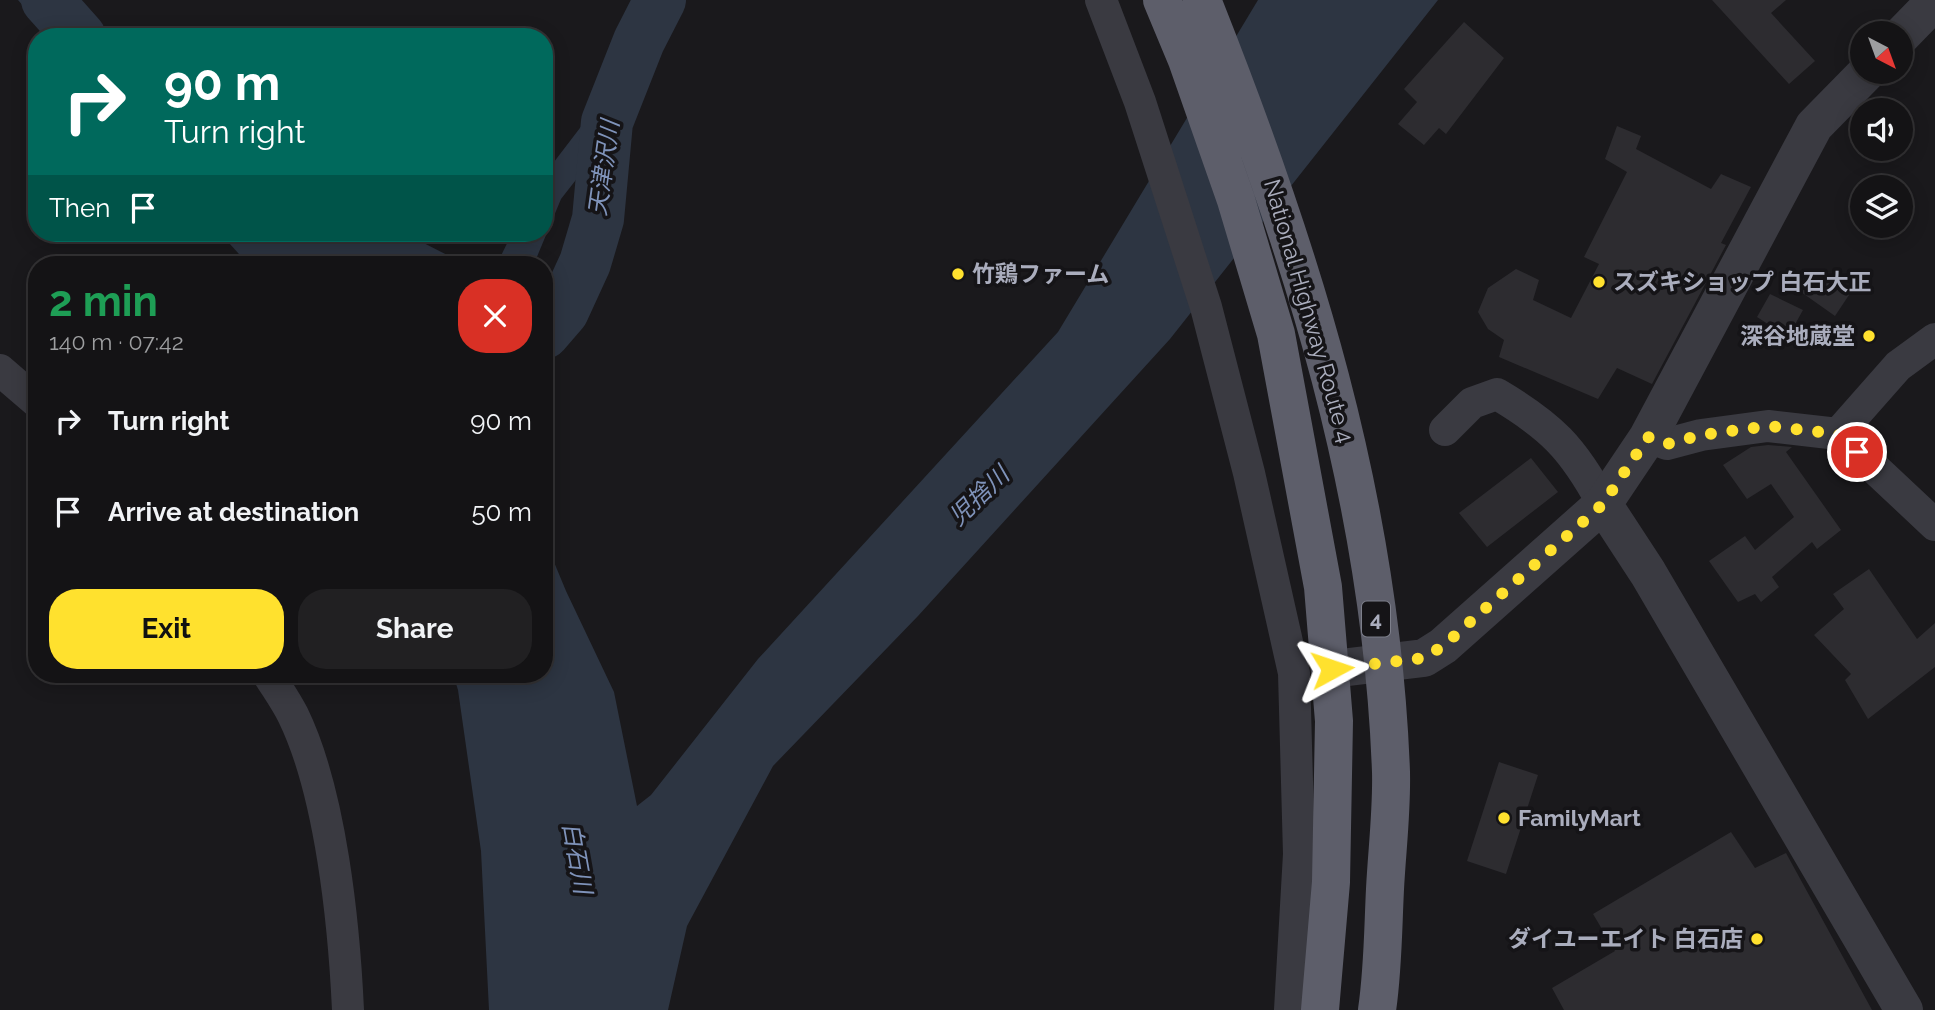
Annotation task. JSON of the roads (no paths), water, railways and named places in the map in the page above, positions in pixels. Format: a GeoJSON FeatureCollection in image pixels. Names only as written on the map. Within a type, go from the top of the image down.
{"type":"FeatureCollection","features":[{"type":"Feature","properties":{"kind":"highway","name":"National Highway Route 4"},"geometry":{"type":"LineString","coordinates":[[1162,0],[1187,60],[1259,269],[1290,400],[1323,587],[1332,669],[1334,721],[1331,882],[1320,1010]]}},
{"type":"Feature","properties":{"kind":"highway","name":"National Highway Route 4"},"geometry":{"type":"LineString","coordinates":[[1202,0],[1268,172],[1313,308],[1350,451],[1382,665],[1391,774],[1377,1010]]}},
{"type":"Feature","properties":{"kind":"street"},"geometry":{"type":"LineString","coordinates":[[1101,0],[1140,102],[1206,307],[1249,473],[1294,673],[1298,854],[1290,1010]]}},
{"type":"Feature","properties":{"kind":"street"},"geometry":{"type":"LineString","coordinates":[[1913,24],[1935,1]]}},
{"type":"Feature","properties":{"kind":"street"},"geometry":{"type":"LineString","coordinates":[[1332,669],[1424,658],[1443,646],[1603,504],[1648,437],[1814,126],[1855,84]]}},
{"type":"Feature","properties":{"kind":"street"},"geometry":{"type":"LineString","coordinates":[[1838,434],[1898,366],[1935,339]]}},
{"type":"Feature","properties":{"kind":"street"},"geometry":{"type":"LineString","coordinates":[[0,370],[28,394]]}},
{"type":"Feature","properties":{"kind":"street"},"geometry":{"type":"LineString","coordinates":[[1445,430],[1472,403],[1497,394],[1537,418],[1581,463],[1904,1010]]}},
{"type":"Feature","properties":{"kind":"street"},"geometry":{"type":"LineString","coordinates":[[1648,437],[1667,444],[1701,435],[1768,426],[1838,434],[1935,525]]}},
{"type":"Feature","properties":{"kind":"street"},"geometry":{"type":"LineString","coordinates":[[273,683],[293,716],[319,791],[336,880],[348,1010]]}},
{"type":"Feature","properties":{"kind":"water"},"geometry":{"type":"Polygon","coordinates":[[[18,0],[24,0],[69,28],[42,28],[18,0]]]}},
{"type":"Feature","properties":{"kind":"water","name":"児捨川"},"geometry":{"type":"Polygon","coordinates":[[[1258,0],[1438,0],[1170,339],[918,616],[773,766],[687,926],[668,1010],[489,1010],[481,851],[456,683],[553,683],[553,560],[614,692],[637,806],[651,795],[758,659],[1058,332],[1258,0]]]}},
{"type":"Feature","properties":{"kind":"water"},"geometry":{"type":"Polygon","coordinates":[[[620,57],[639,99],[561,199],[553,218],[553,163],[583,124],[620,57]]]}},
{"type":"Feature","properties":{"kind":"water"},"geometry":{"type":"Polygon","coordinates":[[[228,242],[422,242],[449,256],[241,256],[228,242]]]}},
{"type":"Feature","properties":{"kind":"water"},"geometry":{"type":"Polygon","coordinates":[[[508,242],[543,242],[537,256],[501,256],[508,242]]]}},
{"type":"Feature","properties":{"kind":"waterway","name":"白石川"},"geometry":{"type":"LineString","coordinates":[[47,0],[72,28]]}},
{"type":"Feature","properties":{"kind":"waterway","name":"天津沢川"},"geometry":{"type":"LineString","coordinates":[[553,323],[563,311],[585,263],[598,219],[607,122],[639,41],[660,0]]}},
{"type":"Feature","properties":{"kind":"place","name":"竹鶏ファーム"},"geometry":{"type":"Point","coordinates":[958,274]}},
{"type":"Feature","properties":{"kind":"place","name":"スズキショップ 白石大正"},"geometry":{"type":"Point","coordinates":[1599,282]}},
{"type":"Feature","properties":{"kind":"place","name":"深谷地蔵堂"},"geometry":{"type":"Point","coordinates":[1869,336]}},
{"type":"Feature","properties":{"kind":"place","name":"FamilyMart"},"geometry":{"type":"Point","coordinates":[1504,818]}},
{"type":"Feature","properties":{"kind":"place","name":"ダイユーエイト 白石店"},"geometry":{"type":"Point","coordinates":[1757,939]}}]}
